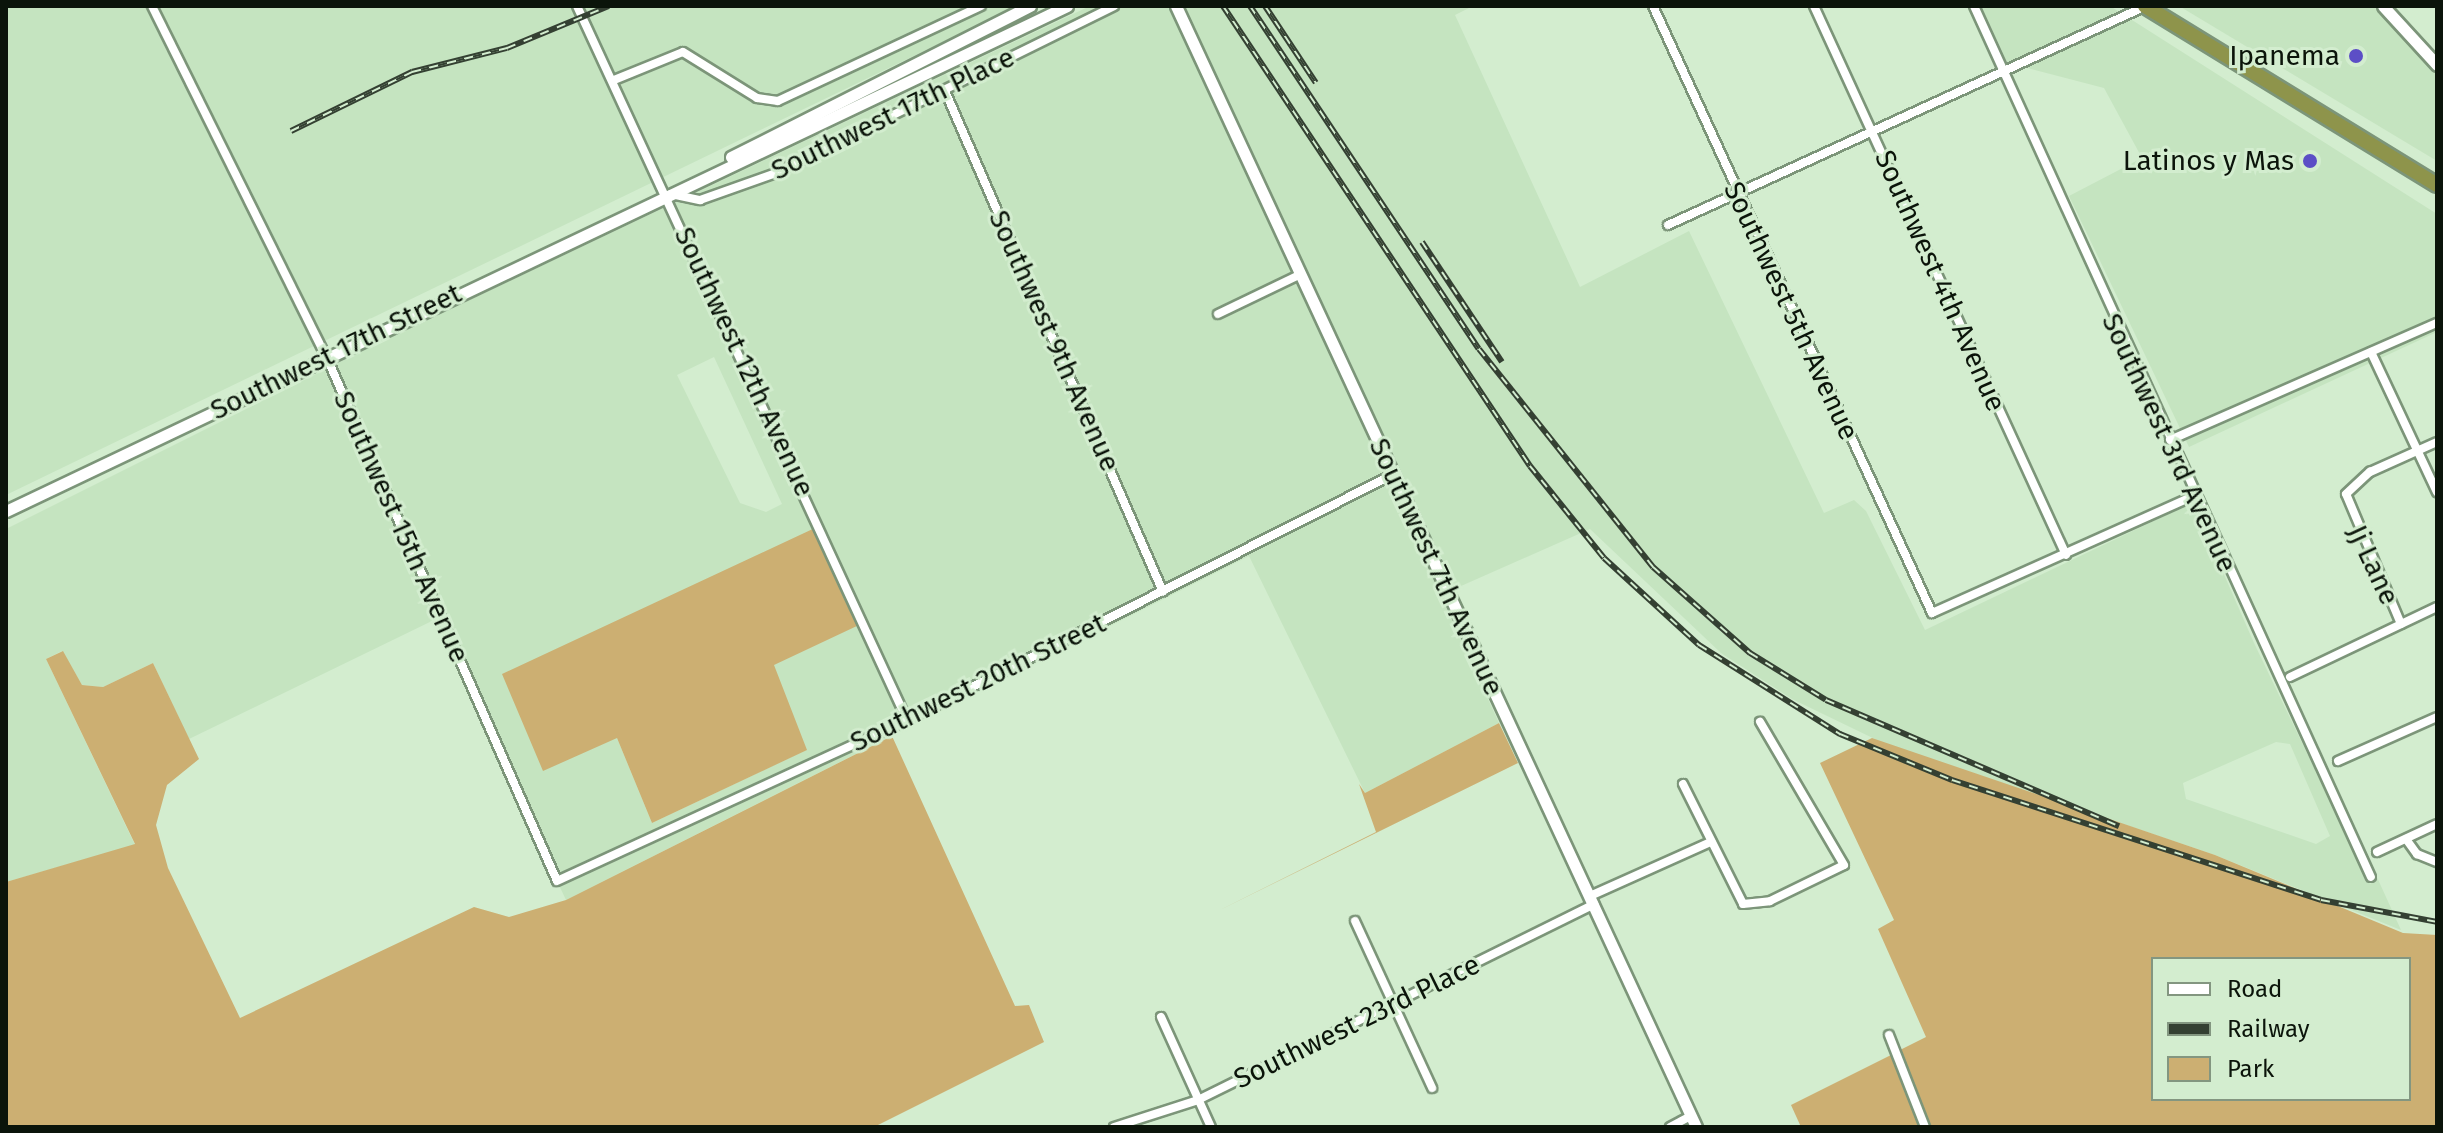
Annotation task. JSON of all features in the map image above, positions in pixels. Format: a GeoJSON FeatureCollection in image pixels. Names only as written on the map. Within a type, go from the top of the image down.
{"type":"FeatureCollection","features":[{"type":"Feature","properties":{"kind":"highway"},"geometry":{"type":"LineString","coordinates":[[2146,6],[2437,185]]}},
{"type":"Feature","properties":{"kind":"main road","name":"Southwest 17th Street"},"geometry":{"type":"LineString","coordinates":[[666,193],[1030,6]]}},
{"type":"Feature","properties":{"kind":"main road","name":"Southwest 17th Street"},"geometry":{"type":"LineString","coordinates":[[6,511],[666,193],[1067,6]]}},
{"type":"Feature","properties":{"kind":"main road","name":"Southwest 7th Avenue"},"geometry":{"type":"LineString","coordinates":[[1176,6],[1694,1122]]}},
{"type":"Feature","properties":{"kind":"main road"},"geometry":{"type":"LineString","coordinates":[[2383,6],[2437,65]]}},
{"type":"Feature","properties":{"kind":"street","name":"Southwest 15th Avenue"},"geometry":{"type":"LineString","coordinates":[[152,6],[327,358],[557,881]]}},
{"type":"Feature","properties":{"kind":"street","name":"Southwest 12th Avenue"},"geometry":{"type":"LineString","coordinates":[[577,6],[614,80],[907,720]]}},
{"type":"Feature","properties":{"kind":"street"},"geometry":{"type":"LineString","coordinates":[[614,80],[683,52],[757,98],[778,101],[981,6]]}},
{"type":"Feature","properties":{"kind":"street","name":"Southwest 17th Place"},"geometry":{"type":"LineString","coordinates":[[666,193],[700,200],[733,190],[945,91],[1114,6]]}},
{"type":"Feature","properties":{"kind":"street"},"geometry":{"type":"LineString","coordinates":[[1654,8],[1664,6]]}},
{"type":"Feature","properties":{"kind":"street","name":"Southwest 4th Avenue"},"geometry":{"type":"LineString","coordinates":[[1814,6],[2066,555]]}},
{"type":"Feature","properties":{"kind":"street","name":"Southwest 3rd Avenue"},"geometry":{"type":"LineString","coordinates":[[1974,6],[2001,75],[2371,877]]}},
{"type":"Feature","properties":{"kind":"street"},"geometry":{"type":"LineString","coordinates":[[1668,225],[2146,6]]}},
{"type":"Feature","properties":{"kind":"street","name":"Southwest 5th Avenue"},"geometry":{"type":"LineString","coordinates":[[1654,8],[1932,613],[2066,555]]}},
{"type":"Feature","properties":{"kind":"street","name":"Southwest 9th Avenue"},"geometry":{"type":"LineString","coordinates":[[945,91],[1163,592]]}},
{"type":"Feature","properties":{"kind":"street"},"geometry":{"type":"LineString","coordinates":[[1218,314],[1299,275]]}},
{"type":"Feature","properties":{"kind":"street"},"geometry":{"type":"LineString","coordinates":[[2170,440],[2437,323]]}},
{"type":"Feature","properties":{"kind":"street"},"geometry":{"type":"LineString","coordinates":[[2371,352],[2437,492]]}},
{"type":"Feature","properties":{"kind":"street"},"geometry":{"type":"LineString","coordinates":[[2417,451],[2437,442]]}},
{"type":"Feature","properties":{"kind":"street","name":"Jj Lane"},"geometry":{"type":"LineString","coordinates":[[2401,624],[2346,494],[2370,472],[2417,451]]}},
{"type":"Feature","properties":{"kind":"street","name":"Southwest 20th Street"},"geometry":{"type":"LineString","coordinates":[[557,881],[907,720],[1394,474]]}},
{"type":"Feature","properties":{"kind":"street"},"geometry":{"type":"LineString","coordinates":[[2066,555],[2194,496]]}},
{"type":"Feature","properties":{"kind":"street"},"geometry":{"type":"LineString","coordinates":[[2290,677],[2437,607]]}},
{"type":"Feature","properties":{"kind":"street"},"geometry":{"type":"LineString","coordinates":[[2338,761],[2437,717]]}},
{"type":"Feature","properties":{"kind":"street"},"geometry":{"type":"LineString","coordinates":[[1683,784],[1743,904],[1770,901],[1844,865],[1760,722]]}},
{"type":"Feature","properties":{"kind":"street"},"geometry":{"type":"LineString","coordinates":[[2377,852],[2437,824]]}},
{"type":"Feature","properties":{"kind":"street"},"geometry":{"type":"LineString","coordinates":[[2406,839],[2417,854],[2437,862]]}},
{"type":"Feature","properties":{"kind":"street","name":"Southwest 23rd Place"},"geometry":{"type":"LineString","coordinates":[[1114,1127],[1198,1100],[1394,1006],[1592,900],[1711,842]]}},
{"type":"Feature","properties":{"kind":"street"},"geometry":{"type":"LineString","coordinates":[[1355,921],[1432,1088]]}},
{"type":"Feature","properties":{"kind":"street"},"geometry":{"type":"LineString","coordinates":[[1161,1017],[1211,1127]]}},
{"type":"Feature","properties":{"kind":"street"},"geometry":{"type":"LineString","coordinates":[[1889,1035],[1925,1127]]}},
{"type":"Feature","properties":{"kind":"street"},"geometry":{"type":"LineString","coordinates":[[1670,1127],[1694,1122]]}},
{"type":"Feature","properties":{"kind":"shaded area"},"geometry":{"type":"Polygon","coordinates":[[[6,6],[969,6],[777,95],[758,92],[684,47],[607,77],[612,87],[684,58],[754,102],[779,106],[994,6],[1017,6],[6,495],[6,6]]]}},
{"type":"Feature","properties":{"kind":"shaded area"},"geometry":{"type":"Polygon","coordinates":[[[1090,6],[1171,6],[1499,723],[1365,793],[1249,556],[566,900],[434,620],[189,739],[153,663],[103,687],[82,685],[62,651],[46,659],[135,845],[6,882],[6,529],[368,348],[1090,6]],[[714,357],[677,375],[740,503],[766,512],[782,504],[714,357]],[[617,738],[652,823],[806,750],[617,738]]]}},
{"type":"Feature","properties":{"kind":"shaded area"},"geometry":{"type":"Polygon","coordinates":[[[1182,6],[1473,6],[1455,15],[1580,287],[1689,231],[1824,513],[1854,500],[1866,511],[1925,630],[2204,497],[2401,930],[2215,855],[1881,742],[1792,699],[1721,653],[1590,529],[1452,590],[1182,6]],[[2228,558],[2219,563],[2370,884],[2377,878],[2228,558]],[[2276,742],[2183,783],[2186,799],[2316,844],[2330,836],[2290,744],[2276,742]]]}},
{"type":"Feature","properties":{"kind":"shaded area"},"geometry":{"type":"Polygon","coordinates":[[[1971,6],[2110,6],[2437,214],[2437,332],[2189,447],[2069,196],[2142,158],[2104,88],[1997,60],[1971,6]]]}},
{"type":"Feature","properties":{"kind":"shaded area"},"geometry":{"type":"Polygon","coordinates":[[[2179,6],[2376,6],[2437,73],[2437,161],[2179,6]]]}},
{"type":"Feature","properties":{"kind":"green space"},"geometry":{"type":"Polygon","coordinates":[[[817,527],[859,625],[774,665],[807,750],[652,823],[617,738],[543,771],[502,674],[817,527]]]}},
{"type":"Feature","properties":{"kind":"green space"},"geometry":{"type":"Polygon","coordinates":[[[63,651],[82,685],[103,687],[153,663],[199,759],[167,785],[156,825],[168,868],[240,1018],[474,907],[509,917],[566,900],[892,736],[1015,1006],[1029,1005],[1044,1042],[874,1127],[6,1127],[6,882],[135,844],[46,659],[63,651]]]}},
{"type":"Feature","properties":{"kind":"green space"},"geometry":{"type":"Polygon","coordinates":[[[1499,723],[1518,763],[1216,912],[1376,832],[1359,784],[1365,793],[1499,723]]]}},
{"type":"Feature","properties":{"kind":"green space"},"geometry":{"type":"Polygon","coordinates":[[[1872,738],[2215,855],[2403,933],[2437,935],[2437,1127],[1930,1127],[1900,1050],[1926,1037],[1878,929],[1894,920],[1820,763],[1872,738]]]}},
{"type":"Feature","properties":{"kind":"green space"},"geometry":{"type":"Polygon","coordinates":[[[1891,1055],[1920,1127],[1801,1127],[1791,1105],[1891,1055]]]}},
{"type":"Feature","properties":{"kind":"railway"},"geometry":{"type":"LineString","coordinates":[[291,131],[412,72],[507,48],[609,6]]}},
{"type":"Feature","properties":{"kind":"railway"},"geometry":{"type":"LineString","coordinates":[[1223,6],[1530,466],[1604,558],[1699,645],[1840,734],[1952,780],[2321,900],[2437,922]]}},
{"type":"Feature","properties":{"kind":"railway"},"geometry":{"type":"LineString","coordinates":[[1250,6],[1479,349],[1653,567],[1750,653],[1826,700],[2119,826]]}},
{"type":"Feature","properties":{"kind":"railway"},"geometry":{"type":"LineString","coordinates":[[1265,6],[1316,83]]}},
{"type":"Feature","properties":{"kind":"railway"},"geometry":{"type":"LineString","coordinates":[[1422,242],[1502,362]]}},
{"type":"Feature","properties":{"kind":"place","name":"Ipanema"},"geometry":{"type":"Point","coordinates":[2356,56]}},
{"type":"Feature","properties":{"kind":"place","name":"Latinos y Mas"},"geometry":{"type":"Point","coordinates":[2310,161]}}]}
